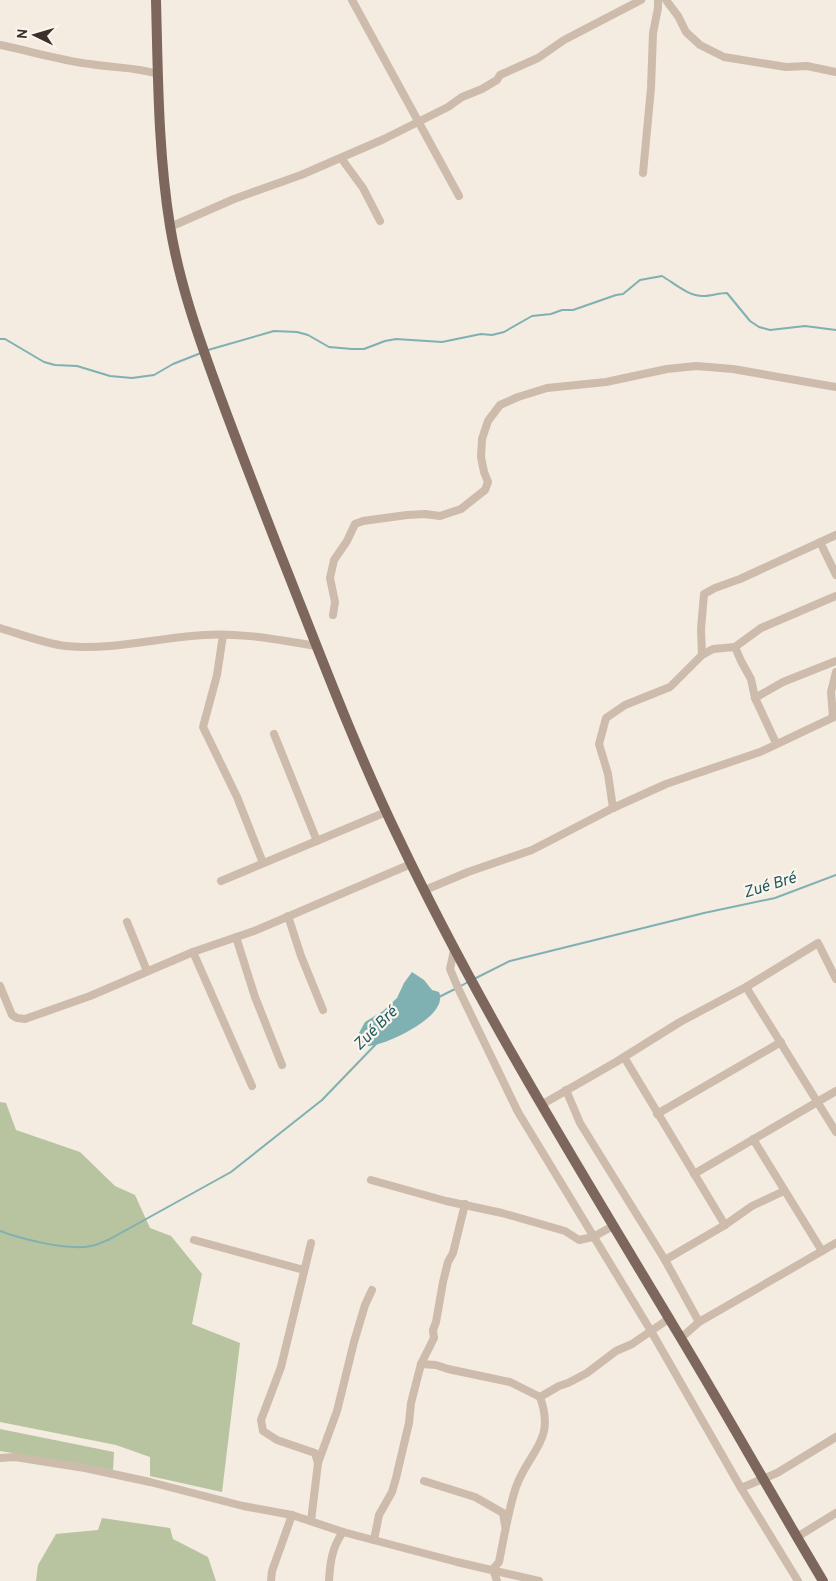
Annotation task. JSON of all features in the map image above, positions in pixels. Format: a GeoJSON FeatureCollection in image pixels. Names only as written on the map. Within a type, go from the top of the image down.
{"type":"FeatureCollection","features":[{"type":"Feature","properties":{"kind":"main road"},"geometry":{"type":"LineString","coordinates":[[156,0],[159,119],[170,227],[179,273],[193,322],[238,449],[316,646],[386,812],[454,950],[500,1035],[670,1318],[823,1581]]}},
{"type":"Feature","properties":{"kind":"street"},"geometry":{"type":"LineString","coordinates":[[352,0],[459,196]]}},
{"type":"Feature","properties":{"kind":"street"},"geometry":{"type":"LineString","coordinates":[[170,227],[234,199],[342,158],[418,123],[462,97],[482,89],[500,75],[538,58],[564,40],[641,0]]}},
{"type":"Feature","properties":{"kind":"street"},"geometry":{"type":"LineString","coordinates":[[643,173],[651,88],[653,33],[658,0]]}},
{"type":"Feature","properties":{"kind":"street"},"geometry":{"type":"LineString","coordinates":[[666,0],[678,16],[686,32],[700,45],[724,57],[786,67],[807,66],[836,72]]}},
{"type":"Feature","properties":{"kind":"street"},"geometry":{"type":"LineString","coordinates":[[0,45],[56,59],[144,70],[158,74]]}},
{"type":"Feature","properties":{"kind":"street"},"geometry":{"type":"LineString","coordinates":[[342,158],[363,188],[380,221]]}},
{"type":"Feature","properties":{"kind":"street"},"geometry":{"type":"LineString","coordinates":[[333,615],[335,602],[330,578],[334,560],[356,524],[363,521],[416,515],[440,516],[461,509],[485,490],[488,482],[481,457],[482,440],[488,421],[500,405],[547,388],[606,382],[666,369],[696,366],[733,369],[836,387]]}},
{"type":"Feature","properties":{"kind":"street"},"geometry":{"type":"LineString","coordinates":[[702,655],[701,630],[704,594],[836,535]]}},
{"type":"Feature","properties":{"kind":"street"},"geometry":{"type":"LineString","coordinates":[[820,542],[836,575]]}},
{"type":"Feature","properties":{"kind":"street"},"geometry":{"type":"LineString","coordinates":[[613,808],[608,774],[599,744],[606,718],[625,705],[670,687],[702,655],[713,650],[735,647],[761,628],[836,596]]}},
{"type":"Feature","properties":{"kind":"street"},"geometry":{"type":"LineString","coordinates":[[0,628],[64,646],[97,648],[193,636],[223,635],[270,638],[316,646]]}},
{"type":"Feature","properties":{"kind":"street"},"geometry":{"type":"LineString","coordinates":[[223,635],[217,675],[204,727],[237,797],[263,863]]}},
{"type":"Feature","properties":{"kind":"street"},"geometry":{"type":"LineString","coordinates":[[735,647],[751,679],[755,698],[776,743]]}},
{"type":"Feature","properties":{"kind":"street"},"geometry":{"type":"LineString","coordinates":[[755,698],[783,682],[836,661]]}},
{"type":"Feature","properties":{"kind":"street"},"geometry":{"type":"LineString","coordinates":[[425,890],[468,872],[532,850],[613,808],[666,784],[760,752],[835,716],[831,692],[836,672]]}},
{"type":"Feature","properties":{"kind":"street"},"geometry":{"type":"LineString","coordinates":[[274,734],[317,841]]}},
{"type":"Feature","properties":{"kind":"street"},"geometry":{"type":"LineString","coordinates":[[222,881],[386,812]]}},
{"type":"Feature","properties":{"kind":"street"},"geometry":{"type":"LineString","coordinates":[[0,986],[12,1014],[17,1018],[26,1019],[49,1009],[90,996],[193,952],[236,937],[412,864]]}},
{"type":"Feature","properties":{"kind":"street"},"geometry":{"type":"LineString","coordinates":[[288,916],[301,956],[323,1010]]}},
{"type":"Feature","properties":{"kind":"street"},"geometry":{"type":"LineString","coordinates":[[127,922],[147,971]]}},
{"type":"Feature","properties":{"kind":"street"},"geometry":{"type":"LineString","coordinates":[[236,937],[255,997],[282,1065]]}},
{"type":"Feature","properties":{"kind":"street"},"geometry":{"type":"LineString","coordinates":[[541,1105],[680,1022],[746,987],[818,943],[836,979]]}},
{"type":"Feature","properties":{"kind":"street"},"geometry":{"type":"LineString","coordinates":[[454,950],[450,969],[518,1112],[651,1331],[741,1488],[798,1581]]}},
{"type":"Feature","properties":{"kind":"street"},"geometry":{"type":"LineString","coordinates":[[193,952],[252,1086]]}},
{"type":"Feature","properties":{"kind":"street"},"geometry":{"type":"LineString","coordinates":[[746,987],[836,1132]]}},
{"type":"Feature","properties":{"kind":"street"},"geometry":{"type":"LineString","coordinates":[[657,1114],[781,1042]]}},
{"type":"Feature","properties":{"kind":"street"},"geometry":{"type":"LineString","coordinates":[[624,1057],[725,1225]]}},
{"type":"Feature","properties":{"kind":"street"},"geometry":{"type":"LineString","coordinates":[[566,1090],[580,1123],[665,1260],[699,1322]]}},
{"type":"Feature","properties":{"kind":"street"},"geometry":{"type":"LineString","coordinates":[[694,1174],[836,1092]]}},
{"type":"Feature","properties":{"kind":"street"},"geometry":{"type":"LineString","coordinates":[[753,1139],[822,1251]]}},
{"type":"Feature","properties":{"kind":"street"},"geometry":{"type":"LineString","coordinates":[[371,1180],[565,1231],[579,1240],[594,1237],[613,1226]]}},
{"type":"Feature","properties":{"kind":"street"},"geometry":{"type":"LineString","coordinates":[[665,1260],[725,1225],[752,1206],[784,1191]]}},
{"type":"Feature","properties":{"kind":"street"},"geometry":{"type":"LineString","coordinates":[[374,1540],[379,1515],[392,1492],[396,1478],[409,1423],[411,1403],[422,1364],[434,1338],[433,1330],[443,1282],[448,1262],[453,1253],[465,1204]]}},
{"type":"Feature","properties":{"kind":"street"},"geometry":{"type":"LineString","coordinates":[[194,1240],[304,1270]]}},
{"type":"Feature","properties":{"kind":"street"},"geometry":{"type":"LineString","coordinates":[[311,1243],[280,1367],[261,1420],[263,1431],[277,1440],[315,1453],[318,1463]]}},
{"type":"Feature","properties":{"kind":"street"},"geometry":{"type":"LineString","coordinates":[[681,1338],[699,1322],[836,1243]]}},
{"type":"Feature","properties":{"kind":"street"},"geometry":{"type":"LineString","coordinates":[[311,1521],[318,1463],[337,1411],[354,1342],[365,1305],[372,1290]]}},
{"type":"Feature","properties":{"kind":"street"},"geometry":{"type":"LineString","coordinates":[[540,1398],[559,1386],[587,1373],[616,1351],[632,1344],[670,1318]]}},
{"type":"Feature","properties":{"kind":"street"},"geometry":{"type":"LineString","coordinates":[[422,1364],[436,1365],[510,1382],[540,1398],[545,1413],[545,1427],[541,1443],[517,1485],[498,1562],[493,1569]]}},
{"type":"Feature","properties":{"kind":"street"},"geometry":{"type":"LineString","coordinates":[[741,1488],[777,1473],[836,1437]]}},
{"type":"Feature","properties":{"kind":"street"},"geometry":{"type":"LineString","coordinates":[[0,1458],[15,1457],[85,1468],[243,1506],[292,1515],[343,1532],[539,1581]]}},
{"type":"Feature","properties":{"kind":"street"},"geometry":{"type":"LineString","coordinates":[[424,1481],[475,1497],[492,1506],[503,1513],[506,1530]]}},
{"type":"Feature","properties":{"kind":"street"},"geometry":{"type":"LineString","coordinates":[[796,1537],[836,1513]]}},
{"type":"Feature","properties":{"kind":"street"},"geometry":{"type":"LineString","coordinates":[[271,1581],[272,1571],[292,1515]]}},
{"type":"Feature","properties":{"kind":"street"},"geometry":{"type":"LineString","coordinates":[[329,1581],[330,1562],[337,1540],[343,1532]]}},
{"type":"Feature","properties":{"kind":"street"},"geometry":{"type":"LineString","coordinates":[[493,1569],[497,1581]]}},
{"type":"Feature","properties":{"kind":"green space"},"geometry":{"type":"Polygon","coordinates":[[[0,1102],[6,1103],[16,1130],[80,1152],[115,1186],[135,1195],[150,1228],[171,1236],[202,1274],[192,1324],[240,1343],[222,1492],[150,1476],[150,1457],[116,1445],[0,1422],[0,1102]]]}},
{"type":"Feature","properties":{"kind":"green space"},"geometry":{"type":"Polygon","coordinates":[[[0,1429],[114,1452],[113,1470],[0,1451],[0,1429]]]}},
{"type":"Feature","properties":{"kind":"green space"},"geometry":{"type":"Polygon","coordinates":[[[102,1518],[170,1528],[173,1539],[208,1557],[216,1581],[36,1581],[38,1565],[56,1534],[98,1530],[102,1518]]]}},
{"type":"Feature","properties":{"kind":"water"},"geometry":{"type":"Polygon","coordinates":[[[412,972],[424,980],[432,990],[439,992],[440,1001],[436,1009],[418,1026],[406,1033],[383,1043],[363,1046],[359,1033],[365,1022],[383,1011],[397,998],[412,972]]]}},
{"type":"Feature","properties":{"kind":"waterway"},"geometry":{"type":"LineString","coordinates":[[208,350],[274,331],[297,332],[308,335],[329,347],[352,349],[364,349],[396,339],[442,342],[481,334],[492,335],[504,332],[532,316],[551,314],[562,310],[573,310],[623,294],[640,280],[662,276],[692,294],[706,296],[727,293],[750,321],[759,327],[770,330],[805,326],[836,330]]}},
{"type":"Feature","properties":{"kind":"waterway"},"geometry":{"type":"LineString","coordinates":[[0,339],[5,339],[44,362],[55,365],[77,366],[110,376],[132,378],[154,375],[173,364],[201,353]]}},
{"type":"Feature","properties":{"kind":"waterway","name":"Zué Bré"},"geometry":{"type":"LineString","coordinates":[[474,979],[510,961],[704,913],[775,898],[836,875]]}},
{"type":"Feature","properties":{"kind":"waterway","name":"Zué Bré"},"geometry":{"type":"LineString","coordinates":[[459,987],[468,982]]}},
{"type":"Feature","properties":{"kind":"waterway","name":"Zué Bré"},"geometry":{"type":"LineString","coordinates":[[439,997],[455,989]]}},
{"type":"Feature","properties":{"kind":"waterway","name":"Zué Bré"},"geometry":{"type":"LineString","coordinates":[[0,1231],[32,1241],[70,1247],[91,1246],[110,1239],[231,1172],[322,1100],[376,1044]]}}]}
